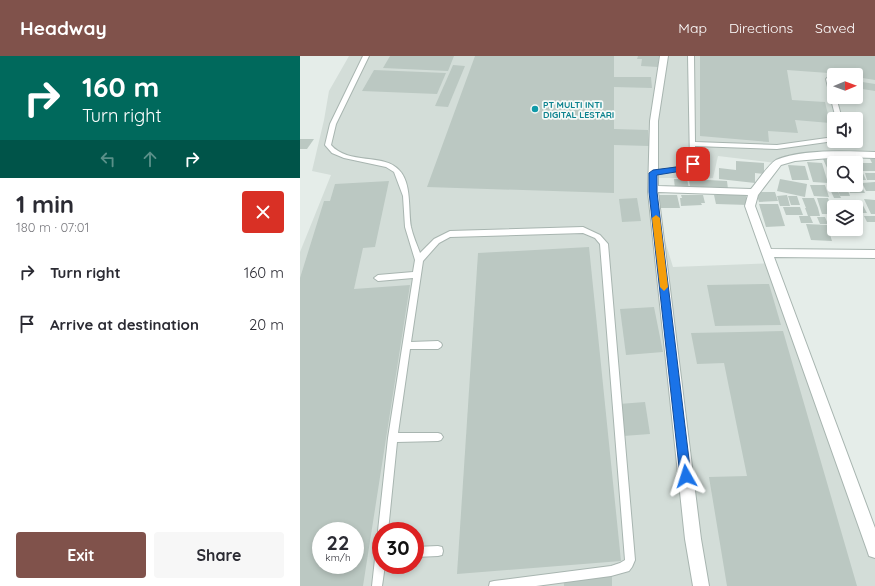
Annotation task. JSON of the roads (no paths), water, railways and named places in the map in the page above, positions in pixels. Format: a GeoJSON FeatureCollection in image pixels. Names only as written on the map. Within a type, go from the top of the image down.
{"type":"FeatureCollection","features":[{"type":"Feature","properties":{"kind":"street"},"geometry":{"type":"LineString","coordinates":[[664,56],[654,121],[654,189],[691,523],[701,586]]}},
{"type":"Feature","properties":{"kind":"street"},"geometry":{"type":"LineString","coordinates":[[875,155],[826,155],[795,158],[778,163],[755,192],[750,206],[824,403],[875,550]]}},
{"type":"Feature","properties":{"kind":"street"},"geometry":{"type":"LineString","coordinates":[[654,189],[755,192]]}},
{"type":"Feature","properties":{"kind":"street"},"geometry":{"type":"LineString","coordinates":[[768,253],[875,254]]}},
{"type":"Feature","properties":{"kind":"lane"},"geometry":{"type":"LineString","coordinates":[[366,56],[333,124],[328,145],[334,152],[346,157],[388,165],[397,171],[406,196],[408,227],[419,260],[406,346],[384,522]]}},
{"type":"Feature","properties":{"kind":"lane"},"geometry":{"type":"LineString","coordinates":[[653,173],[686,168],[693,164],[692,56]]}},
{"type":"Feature","properties":{"kind":"lane"},"geometry":{"type":"LineString","coordinates":[[692,144],[776,147],[827,140]]}},
{"type":"Feature","properties":{"kind":"lane"},"geometry":{"type":"LineString","coordinates":[[419,260],[434,242],[442,236],[450,234],[583,230],[601,238],[604,244],[630,560],[629,564],[626,567],[611,571],[494,586]]}},
{"type":"Feature","properties":{"kind":"lane"},"geometry":{"type":"LineString","coordinates":[[378,278],[416,276]]}},
{"type":"Feature","properties":{"kind":"lane"},"geometry":{"type":"LineString","coordinates":[[406,346],[438,345]]}},
{"type":"Feature","properties":{"kind":"lane"},"geometry":{"type":"LineString","coordinates":[[394,438],[438,437]]}},
{"type":"Feature","properties":{"kind":"lane"},"geometry":{"type":"LineString","coordinates":[[424,552],[438,551]]}},
{"type":"Feature","properties":{"kind":"lane"},"geometry":{"type":"LineString","coordinates":[[377,586],[378,574]]}},
{"type":"Feature","properties":{"kind":"place","name":"PT MULTI INTI DIGITAL LESTARI"},"geometry":{"type":"Point","coordinates":[535,109]}}]}
